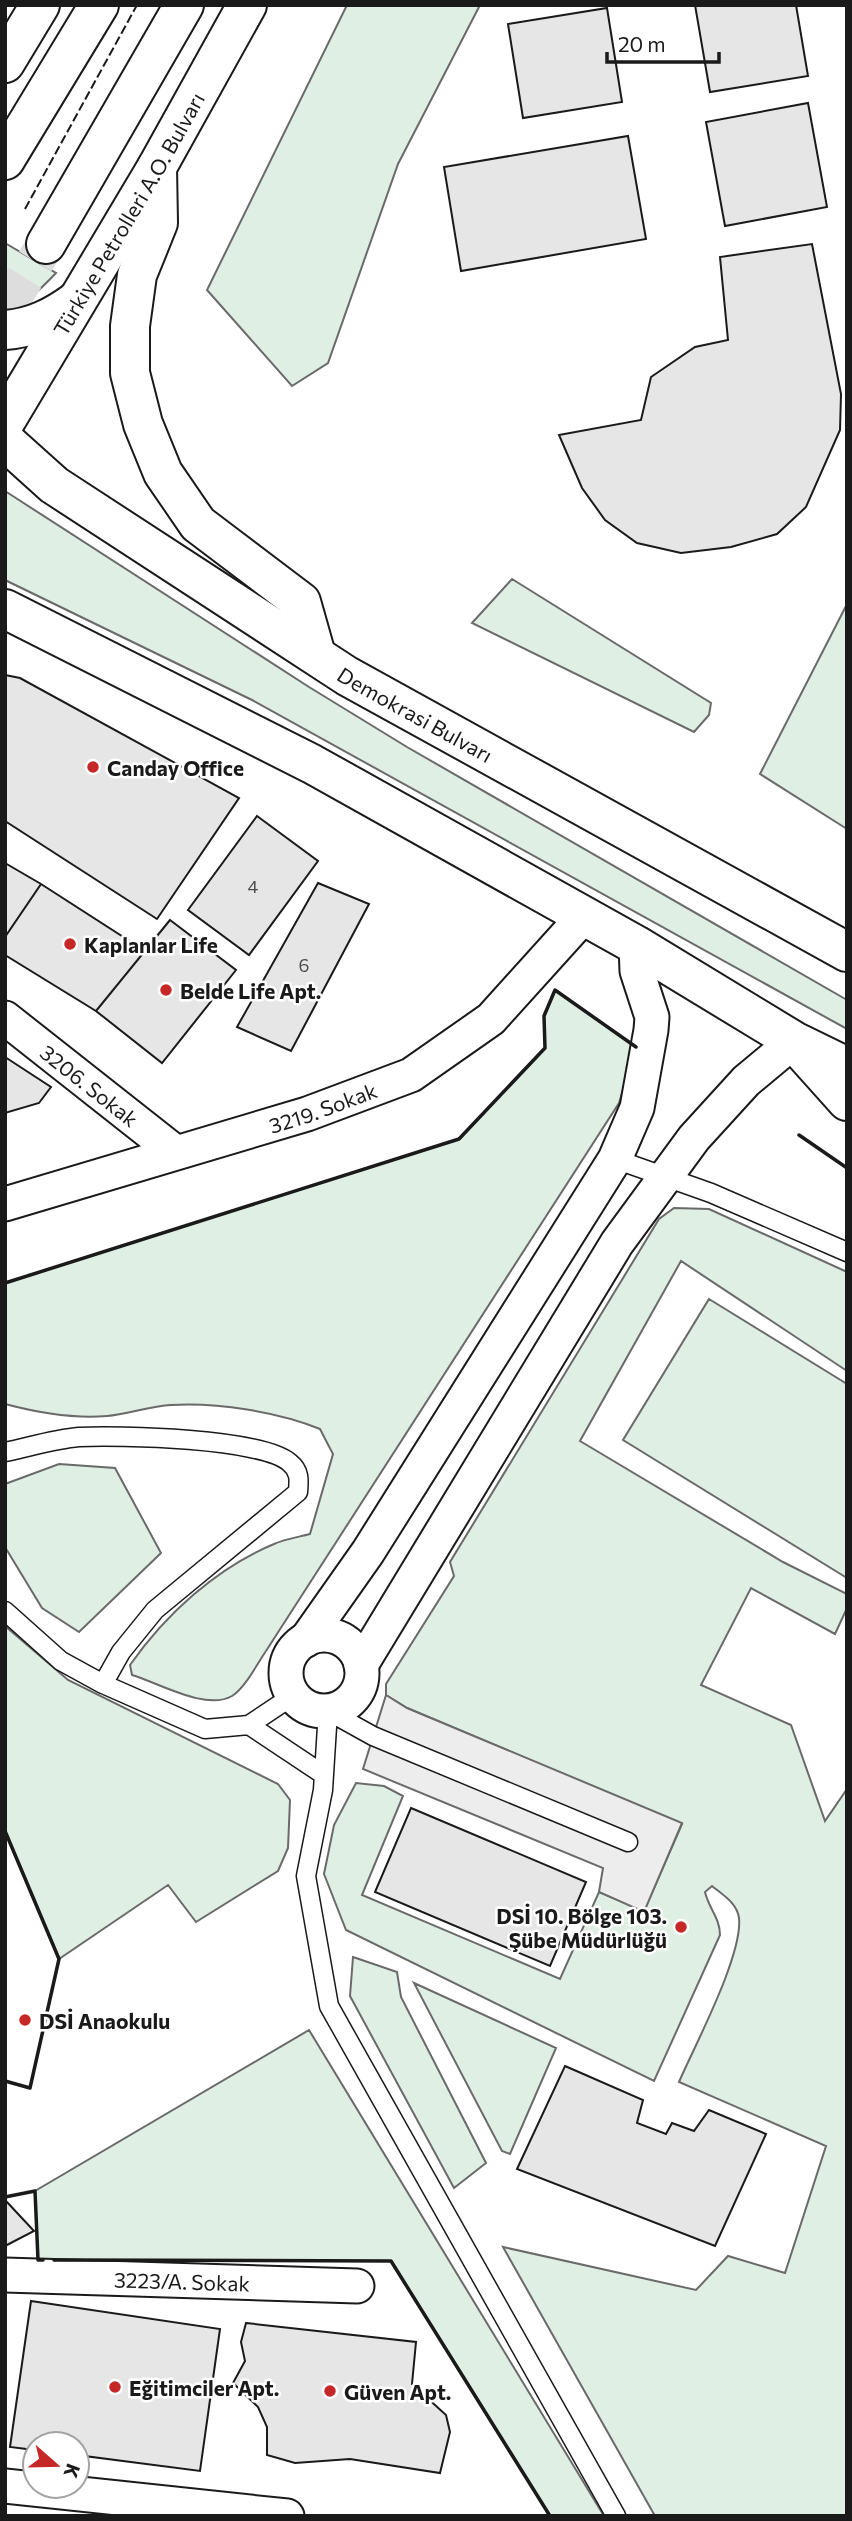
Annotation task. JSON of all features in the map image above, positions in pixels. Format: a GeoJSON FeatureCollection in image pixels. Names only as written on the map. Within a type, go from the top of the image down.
{"type":"FeatureCollection","features":[{"type":"Feature","properties":{"kind":"highway"},"geometry":{"type":"LineString","coordinates":[[5,62],[40,5]]}},
{"type":"Feature","properties":{"kind":"highway"},"geometry":{"type":"LineString","coordinates":[[5,160],[99,5]]}},
{"type":"Feature","properties":{"kind":"highway"},"geometry":{"type":"LineString","coordinates":[[46,244],[184,5]]}},
{"type":"Feature","properties":{"kind":"highway","name":"Türkiye Petrolleri A.O. Bulvarı"},"geometry":{"type":"LineString","coordinates":[[5,422],[157,167],[247,5]]}},
{"type":"Feature","properties":{"kind":"highway"},"geometry":{"type":"LineString","coordinates":[[157,167],[158,223],[137,275],[130,326],[130,373],[143,424],[163,473],[198,524],[301,602],[316,655]]}},
{"type":"Feature","properties":{"kind":"highway"},"geometry":{"type":"LineString","coordinates":[[5,330],[26,328],[58,314],[80,298]]}},
{"type":"Feature","properties":{"kind":"highway","name":"Demokrasi Bulvarı"},"geometry":{"type":"LineString","coordinates":[[5,441],[54,485],[347,676],[847,952]]}},
{"type":"Feature","properties":{"kind":"highway"},"geometry":{"type":"LineString","coordinates":[[5,609],[313,764],[636,944],[794,1041],[847,1067]]}},
{"type":"Feature","properties":{"kind":"highway"},"geometry":{"type":"LineString","coordinates":[[794,1041],[847,1101]]}},
{"type":"Feature","properties":{"kind":"street","name":"3219. Sokak"},"geometry":{"type":"LineString","coordinates":[[5,1204],[307,1114],[411,1075],[492,1019],[584,916]]}},
{"type":"Feature","properties":{"kind":"street"},"geometry":{"type":"LineString","coordinates":[[636,944],[637,971],[652,1017],[637,1108],[615,1159],[368,1552],[306,1640],[289,1658],[287,1684],[293,1695],[315,1710],[341,1707],[351,1700],[359,1689],[361,1665],[617,1243],[694,1138],[746,1081],[794,1041]]}},
{"type":"Feature","properties":{"kind":"street","name":"3206. Sokak"},"geometry":{"type":"LineString","coordinates":[[5,1018],[175,1152]]}},
{"type":"Feature","properties":{"kind":"street"},"geometry":{"type":"LineString","coordinates":[[306,1640],[317,1635],[340,1638],[350,1645],[361,1665]]}},
{"type":"Feature","properties":{"kind":"street","name":"3223/A. Sokak"},"geometry":{"type":"LineString","coordinates":[[5,2275],[357,2286]]}},
{"type":"Feature","properties":{"kind":"street"},"geometry":{"type":"LineString","coordinates":[[5,2486],[287,2516]]}},
{"type":"Feature","properties":{"kind":"lane"},"geometry":{"type":"LineString","coordinates":[[615,1159],[666,1176],[847,1252]]}},
{"type":"Feature","properties":{"kind":"lane"},"geometry":{"type":"LineString","coordinates":[[5,1452],[78,1437],[221,1442],[278,1455],[291,1463],[300,1477],[298,1492],[155,1610],[121,1651],[103,1684]]}},
{"type":"Feature","properties":{"kind":"lane"},"geometry":{"type":"LineString","coordinates":[[5,1611],[61,1661],[103,1684],[205,1729],[249,1725],[293,1695]]}},
{"type":"Feature","properties":{"kind":"lane"},"geometry":{"type":"LineString","coordinates":[[616,2516],[329,2006],[306,1876],[324,1775],[328,1710],[373,1735],[628,1842]]}},
{"type":"Feature","properties":{"kind":"lane"},"geometry":{"type":"LineString","coordinates":[[249,1725],[324,1775]]}},
{"type":"Feature","properties":{"kind":"green space"},"geometry":{"type":"Polygon","coordinates":[[[347,5],[480,5],[398,164],[328,363],[292,386],[207,290],[347,5]]]}},
{"type":"Feature","properties":{"kind":"green space"},"geometry":{"type":"Polygon","coordinates":[[[5,243],[56,273],[34,295],[13,304],[5,304],[5,243]]]}},
{"type":"Feature","properties":{"kind":"green space"},"geometry":{"type":"Polygon","coordinates":[[[5,491],[407,747],[847,1000],[847,1029],[252,700],[5,580],[5,491]]]}},
{"type":"Feature","properties":{"kind":"green space"},"geometry":{"type":"Polygon","coordinates":[[[512,579],[711,703],[709,715],[694,732],[472,623],[512,579]]]}},
{"type":"Feature","properties":{"kind":"green space"},"geometry":{"type":"Polygon","coordinates":[[[847,604],[847,829],[760,774],[847,604]]]}},
{"type":"Feature","properties":{"kind":"green space"},"geometry":{"type":"Polygon","coordinates":[[[555,990],[636,1047],[619,1103],[242,1687],[232,1696],[209,1700],[182,1694],[132,1675],[130,1665],[144,1646],[193,1595],[253,1554],[287,1539],[310,1534],[333,1454],[320,1429],[247,1410],[189,1404],[81,1417],[43,1413],[5,1404],[5,1283],[459,1139],[545,1048],[544,1016],[555,990]]]}},
{"type":"Feature","properties":{"kind":"green space"},"geometry":{"type":"Polygon","coordinates":[[[674,1208],[709,1209],[847,1272],[847,1371],[681,1261],[580,1441],[783,1562],[847,1594],[847,1608],[835,1634],[751,1588],[701,1685],[791,1725],[825,1821],[847,1789],[847,2516],[655,2516],[503,2247],[696,2290],[728,2256],[785,2273],[826,2146],[679,2082],[734,1954],[739,1918],[732,1904],[712,1886],[705,1892],[720,1935],[654,2081],[346,1930],[324,1874],[334,1825],[356,1783],[384,1786],[403,1796],[362,1895],[560,1979],[599,1892],[644,1911],[682,1824],[407,1708],[386,1695],[386,1684],[454,1576],[450,1562],[659,1219],[674,1208]]]}},
{"type":"Feature","properties":{"kind":"green space"},"geometry":{"type":"Polygon","coordinates":[[[709,1299],[847,1384],[847,1578],[623,1440],[709,1299]]]}},
{"type":"Feature","properties":{"kind":"green space"},"geometry":{"type":"Polygon","coordinates":[[[59,1464],[115,1468],[161,1553],[79,1632],[42,1608],[5,1547],[5,1484],[59,1464]]]}},
{"type":"Feature","properties":{"kind":"green space"},"geometry":{"type":"Polygon","coordinates":[[[5,1626],[68,1680],[278,1784],[290,1800],[288,1848],[278,1871],[196,1922],[168,1885],[59,1959],[5,1831],[5,1626]]]}},
{"type":"Feature","properties":{"kind":"green space"},"geometry":{"type":"Polygon","coordinates":[[[353,1957],[397,1972],[401,1997],[486,2163],[454,2188],[350,1996],[353,1957]]]}},
{"type":"Feature","properties":{"kind":"green space"},"geometry":{"type":"Polygon","coordinates":[[[414,1983],[556,2048],[510,2154],[502,2151],[414,1983]]]}},
{"type":"Feature","properties":{"kind":"green space"},"geometry":{"type":"Polygon","coordinates":[[[309,2030],[604,2516],[550,2516],[391,2261],[38,2260],[35,2191],[309,2030]]]}},
{"type":"Feature","properties":{"kind":"shaded area"},"geometry":{"type":"Polygon","coordinates":[[[386,1695],[407,1708],[682,1823],[644,1912],[599,1892],[603,1868],[363,1769],[386,1695]]]}},
{"type":"Feature","properties":{"kind":"building"},"geometry":{"type":"Polygon","coordinates":[[[695,5],[796,5],[808,76],[710,92],[695,5]]]}},
{"type":"Feature","properties":{"kind":"building"},"geometry":{"type":"Polygon","coordinates":[[[607,8],[622,102],[523,118],[508,24],[607,8]]]}},
{"type":"Feature","properties":{"kind":"building"},"geometry":{"type":"Polygon","coordinates":[[[808,103],[827,207],[725,226],[706,122],[808,103]]]}},
{"type":"Feature","properties":{"kind":"building"},"geometry":{"type":"Polygon","coordinates":[[[628,136],[646,239],[461,271],[444,167],[628,136]]]}},
{"type":"Feature","properties":{"kind":"building"},"geometry":{"type":"Polygon","coordinates":[[[812,244],[841,394],[840,430],[806,507],[777,534],[731,547],[681,553],[637,543],[605,520],[582,488],[559,435],[641,420],[651,377],[695,347],[728,340],[720,257],[812,244]]]}},
{"type":"Feature","properties":{"kind":"building","name":"Canday Office"},"geometry":{"type":"Polygon","coordinates":[[[5,675],[20,678],[239,798],[157,919],[5,821],[5,675]]]}},
{"type":"Feature","properties":{"kind":"building"},"geometry":{"type":"Polygon","coordinates":[[[257,816],[318,861],[249,955],[188,910],[257,816]]]}},
{"type":"Feature","properties":{"kind":"building"},"geometry":{"type":"Polygon","coordinates":[[[5,863],[41,884],[5,937],[5,863]]]}},
{"type":"Feature","properties":{"kind":"building"},"geometry":{"type":"Polygon","coordinates":[[[318,883],[369,904],[291,1051],[237,1027],[318,883]]]}},
{"type":"Feature","properties":{"kind":"building","name":"Kaplanlar Life"},"geometry":{"type":"Polygon","coordinates":[[[41,884],[145,951],[96,1011],[5,955],[5,937],[41,884]]]}},
{"type":"Feature","properties":{"kind":"building","name":"Belde Life Apt."},"geometry":{"type":"Polygon","coordinates":[[[170,920],[236,970],[162,1063],[96,1011],[170,920]]]}},
{"type":"Feature","properties":{"kind":"building"},"geometry":{"type":"Polygon","coordinates":[[[5,1057],[51,1087],[39,1103],[5,1113],[5,1057]]]}},
{"type":"Feature","properties":{"kind":"building"},"geometry":{"type":"Polygon","coordinates":[[[411,1808],[586,1882],[550,1966],[375,1892],[411,1808]]]}},
{"type":"Feature","properties":{"kind":"building"},"geometry":{"type":"Polygon","coordinates":[[[565,2066],[643,2100],[637,2123],[666,2134],[672,2123],[694,2131],[709,2110],[766,2134],[715,2246],[517,2169],[565,2066]]]}},
{"type":"Feature","properties":{"kind":"building"},"geometry":{"type":"Polygon","coordinates":[[[5,2202],[34,2231],[5,2246],[5,2202]]]}},
{"type":"Feature","properties":{"kind":"building","name":"Eğitimciler Apt."},"geometry":{"type":"Polygon","coordinates":[[[31,2301],[220,2329],[200,2471],[91,2457],[91,2430],[21,2430],[21,2448],[10,2447],[31,2301]]]}},
{"type":"Feature","properties":{"kind":"building","name":"Güven Apt."},"geometry":{"type":"Polygon","coordinates":[[[246,2323],[416,2342],[412,2384],[446,2415],[450,2432],[440,2473],[350,2459],[295,2463],[267,2455],[267,2427],[258,2407],[233,2383],[245,2361],[241,2342],[246,2323]]]}},
{"type":"Feature","properties":{"kind":"tunnel"},"geometry":{"type":"LineString","coordinates":[[5,310],[46,244]]}},
{"type":"Feature","properties":{"kind":"fence"},"geometry":{"type":"LineString","coordinates":[[25,209],[137,5]]}},
{"type":"Feature","properties":{"kind":"wall"},"geometry":{"type":"LineString","coordinates":[[5,1283],[459,1139],[545,1048],[544,1016],[555,990],[636,1047]]}},
{"type":"Feature","properties":{"kind":"wall"},"geometry":{"type":"LineString","coordinates":[[799,1135],[847,1168]]}},
{"type":"Feature","properties":{"kind":"wall"},"geometry":{"type":"LineString","coordinates":[[5,1831],[59,1959],[30,2088],[5,2081]]}},
{"type":"Feature","properties":{"kind":"wall"},"geometry":{"type":"LineString","coordinates":[[5,2197],[35,2191],[38,2260],[43,2260]]}},
{"type":"Feature","properties":{"kind":"wall"},"geometry":{"type":"LineString","coordinates":[[54,2260],[391,2261],[550,2516]]}},
{"type":"Feature","properties":{"kind":"place","name":"Canday Office"},"geometry":{"type":"Point","coordinates":[93,767]}},
{"type":"Feature","properties":{"kind":"place","name":"Kaplanlar Life"},"geometry":{"type":"Point","coordinates":[70,944]}},
{"type":"Feature","properties":{"kind":"place","name":"Belde Life Apt."},"geometry":{"type":"Point","coordinates":[166,990]}},
{"type":"Feature","properties":{"kind":"place","name":"DSİ 10. Bölge 103. Şübe Müdürlüğü"},"geometry":{"type":"Point","coordinates":[681,1927]}},
{"type":"Feature","properties":{"kind":"place","name":"DSİ Anaokulu"},"geometry":{"type":"Point","coordinates":[25,2020]}},
{"type":"Feature","properties":{"kind":"place","name":"Eğitimciler Apt."},"geometry":{"type":"Point","coordinates":[115,2387]}},
{"type":"Feature","properties":{"kind":"place","name":"Güven Apt."},"geometry":{"type":"Point","coordinates":[330,2391]}}]}
